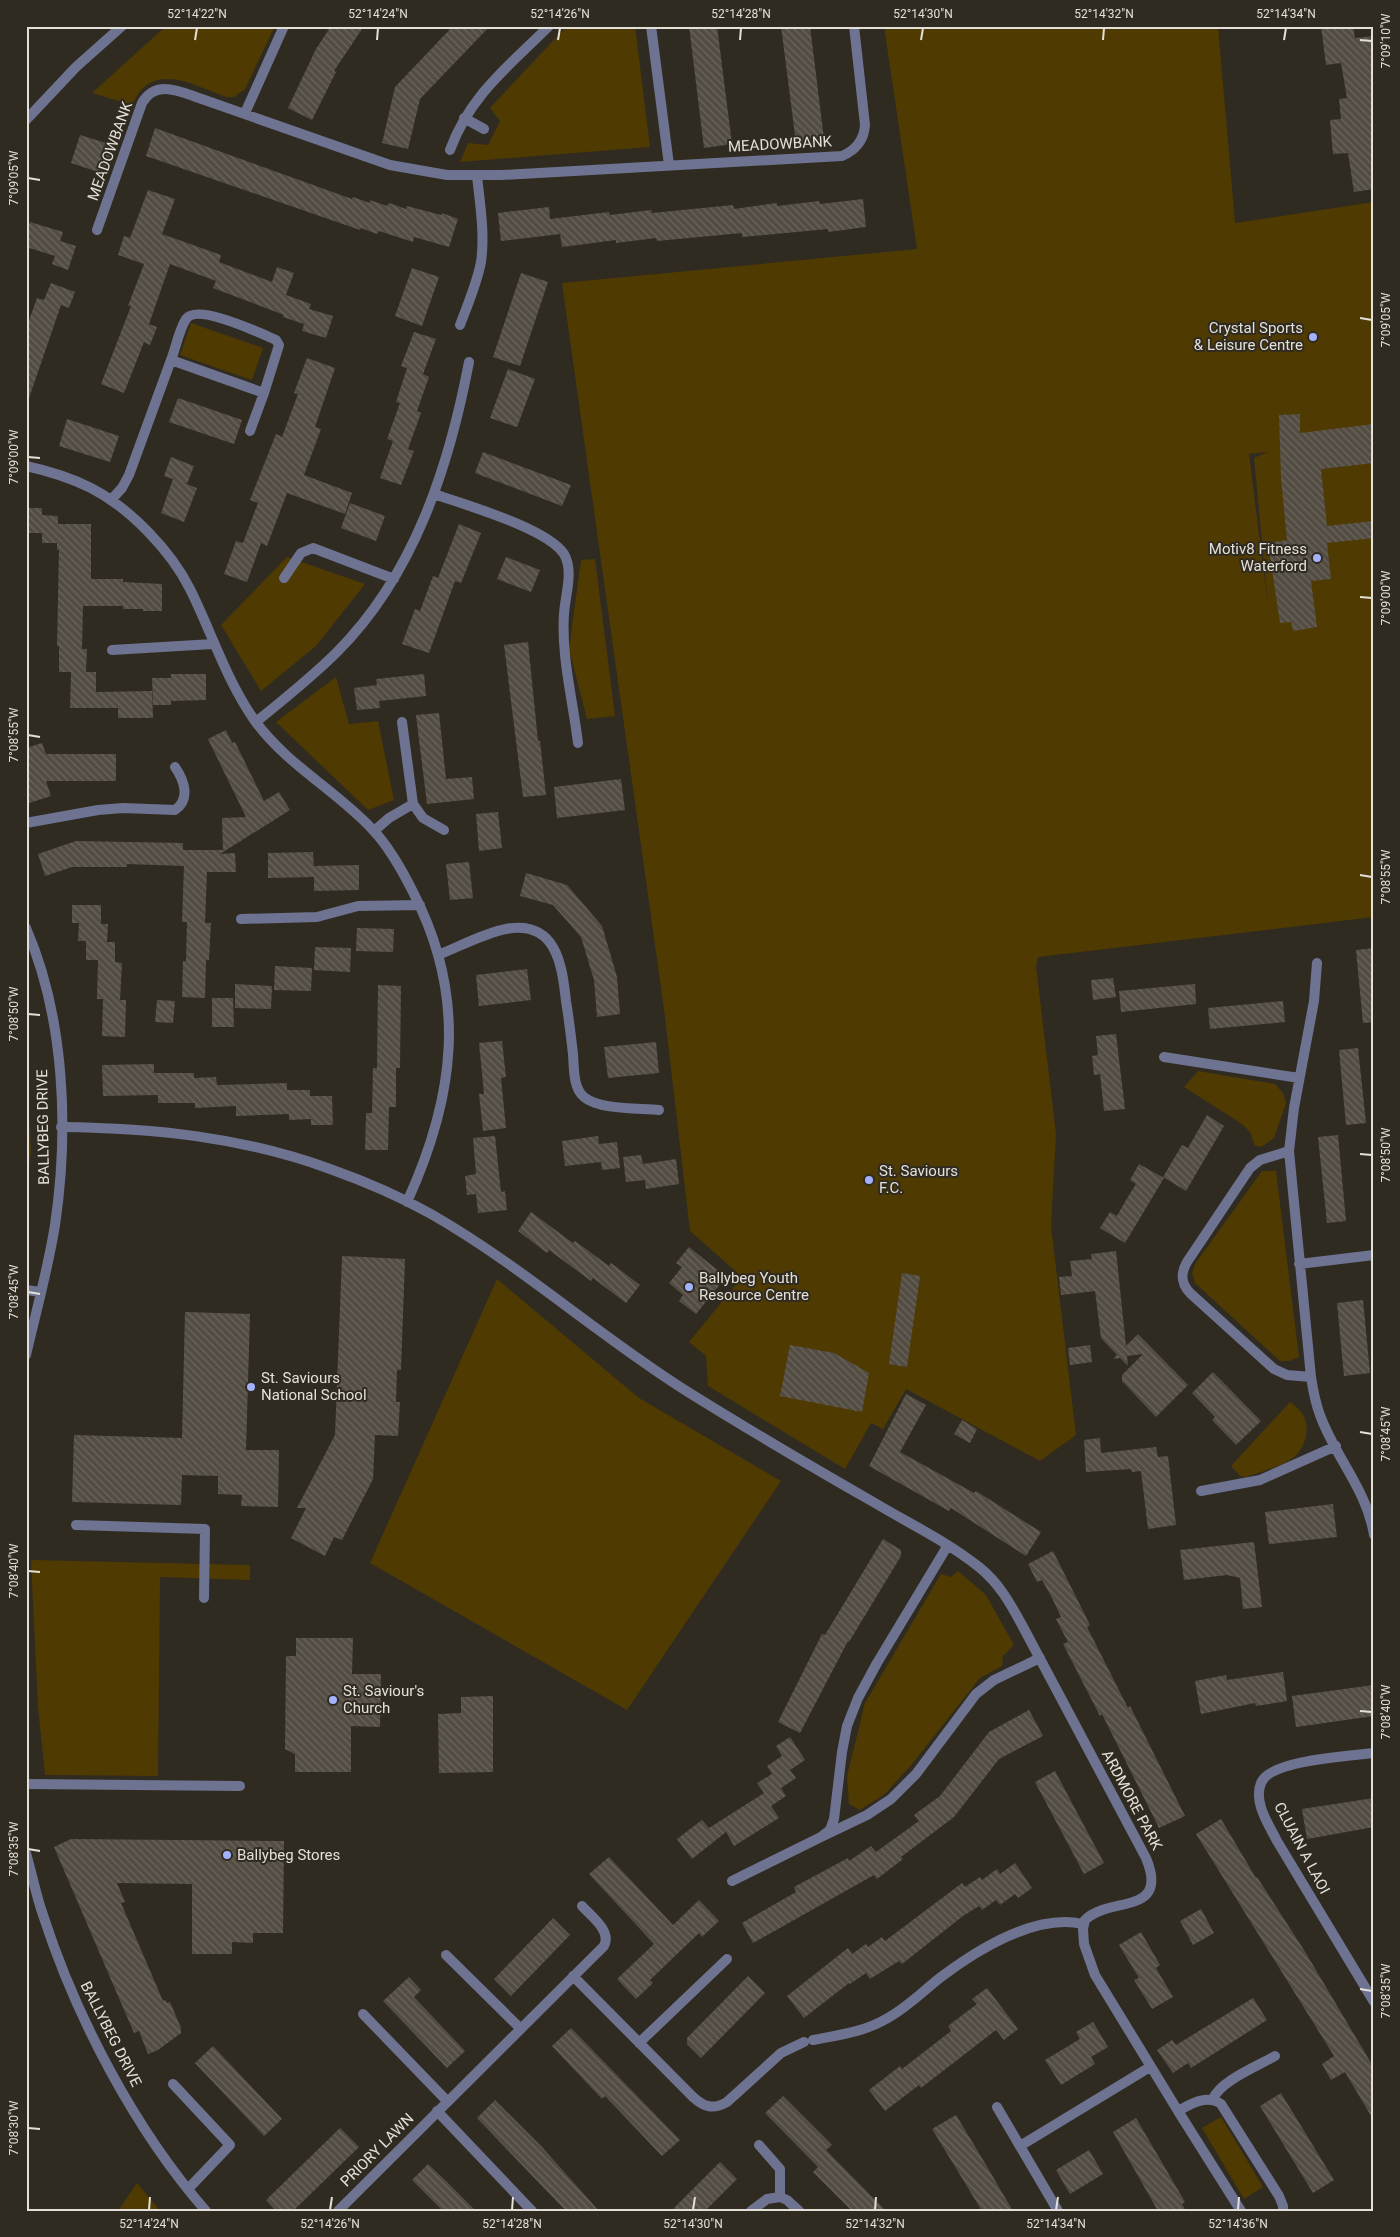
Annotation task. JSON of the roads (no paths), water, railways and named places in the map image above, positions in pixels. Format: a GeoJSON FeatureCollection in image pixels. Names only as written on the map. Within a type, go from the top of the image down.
{"type":"FeatureCollection","features":[{"type":"Feature","properties":{"kind":"street"},"geometry":{"type":"LineString","coordinates":[[26,120],[76,67],[122,26]]}},
{"type":"Feature","properties":{"kind":"street"},"geometry":{"type":"LineString","coordinates":[[245,113],[284,26]]}},
{"type":"Feature","properties":{"kind":"street"},"geometry":{"type":"LineString","coordinates":[[450,150],[464,118],[482,93],[549,26]]}},
{"type":"Feature","properties":{"kind":"street"},"geometry":{"type":"LineString","coordinates":[[651,26],[669,165]]}},
{"type":"Feature","properties":{"kind":"street","name":"MEADOWBANK"},"geometry":{"type":"LineString","coordinates":[[97,230],[139,110],[149,93],[159,89],[176,90],[390,165],[432,173],[477,176],[836,157],[851,151],[860,142],[866,125],[854,26]]}},
{"type":"Feature","properties":{"kind":"street"},"geometry":{"type":"LineString","coordinates":[[464,118],[484,129]]}},
{"type":"Feature","properties":{"kind":"street"},"geometry":{"type":"LineString","coordinates":[[460,325],[477,279],[481,259],[477,176]]}},
{"type":"Feature","properties":{"kind":"street"},"geometry":{"type":"LineString","coordinates":[[111,500],[122,488],[129,475],[184,324],[189,316],[202,313],[267,336],[278,342],[278,351],[250,431]]}},
{"type":"Feature","properties":{"kind":"street"},"geometry":{"type":"LineString","coordinates":[[171,360],[264,393]]}},
{"type":"Feature","properties":{"kind":"street"},"geometry":{"type":"LineString","coordinates":[[256,722],[338,651],[365,621],[394,579],[434,494],[457,424],[469,362]]}},
{"type":"Feature","properties":{"kind":"street"},"geometry":{"type":"LineString","coordinates":[[26,466],[77,482],[111,500],[150,535],[177,567],[190,590],[213,644],[236,690],[256,722],[288,757],[374,831],[400,868],[420,905],[438,955],[448,1007],[450,1043],[438,1122],[426,1158],[407,1202]]}},
{"type":"Feature","properties":{"kind":"street"},"geometry":{"type":"LineString","coordinates":[[434,494],[532,530],[553,543],[564,554],[568,576],[563,627],[578,743]]}},
{"type":"Feature","properties":{"kind":"street"},"geometry":{"type":"LineString","coordinates":[[284,578],[297,557],[305,550],[313,548],[394,579]]}},
{"type":"Feature","properties":{"kind":"street"},"geometry":{"type":"LineString","coordinates":[[112,650],[213,644]]}},
{"type":"Feature","properties":{"kind":"street"},"geometry":{"type":"LineString","coordinates":[[402,722],[413,804],[423,818],[444,830]]}},
{"type":"Feature","properties":{"kind":"street"},"geometry":{"type":"LineString","coordinates":[[26,822],[98,810],[123,808],[174,810],[182,802],[185,790],[175,767]]}},
{"type":"Feature","properties":{"kind":"street"},"geometry":{"type":"LineString","coordinates":[[374,831],[388,818],[413,804]]}},
{"type":"Feature","properties":{"kind":"street"},"geometry":{"type":"LineString","coordinates":[[241,919],[317,917],[358,906],[420,905]]}},
{"type":"Feature","properties":{"kind":"street","name":"BALLYBEG DRIVE"},"geometry":{"type":"LineString","coordinates":[[26,928],[44,978],[52,1018],[62,1127],[58,1202],[41,1292],[26,1355]]}},
{"type":"Feature","properties":{"kind":"street"},"geometry":{"type":"LineString","coordinates":[[438,955],[505,929],[522,928],[539,934],[551,944],[561,961],[575,1074],[582,1095],[590,1101],[604,1105],[659,1110]]}},
{"type":"Feature","properties":{"kind":"street"},"geometry":{"type":"LineString","coordinates":[[1317,963],[1314,1001],[1299,1078],[1289,1151],[1311,1377],[1320,1415],[1367,1504],[1374,1535]]}},
{"type":"Feature","properties":{"kind":"street"},"geometry":{"type":"LineString","coordinates":[[1164,1057],[1299,1078]]}},
{"type":"Feature","properties":{"kind":"street","name":"ARDMORE PARK"},"geometry":{"type":"LineString","coordinates":[[62,1127],[138,1129],[184,1133],[236,1142],[329,1168],[407,1202],[480,1244],[606,1337],[669,1380],[948,1545],[970,1560],[995,1581],[1009,1601],[1146,1858],[1151,1872],[1150,1889],[1141,1898],[1129,1904],[1091,1914],[1084,1924]]}},
{"type":"Feature","properties":{"kind":"street"},"geometry":{"type":"LineString","coordinates":[[1289,1151],[1260,1160],[1250,1168],[1187,1262],[1182,1278],[1184,1285],[1190,1293],[1274,1369],[1288,1375],[1311,1377]]}},
{"type":"Feature","properties":{"kind":"street"},"geometry":{"type":"LineString","coordinates":[[1300,1264],[1374,1255]]}},
{"type":"Feature","properties":{"kind":"street"},"geometry":{"type":"LineString","coordinates":[[26,1290],[41,1292]]}},
{"type":"Feature","properties":{"kind":"street"},"geometry":{"type":"LineString","coordinates":[[1202,1491],[1260,1480],[1336,1446]]}},
{"type":"Feature","properties":{"kind":"street"},"geometry":{"type":"LineString","coordinates":[[76,1525],[205,1529],[204,1598]]}},
{"type":"Feature","properties":{"kind":"street"},"geometry":{"type":"LineString","coordinates":[[821,1837],[830,1830],[834,1819],[842,1752],[848,1726],[858,1698],[948,1545]]}},
{"type":"Feature","properties":{"kind":"street"},"geometry":{"type":"LineString","coordinates":[[732,1881],[867,1815],[891,1799],[916,1774],[976,1694],[994,1680],[1040,1658]]}},
{"type":"Feature","properties":{"kind":"street","name":"CLUAIN A LAOI"},"geometry":{"type":"LineString","coordinates":[[1374,1753],[1282,1767],[1266,1775],[1261,1783],[1259,1792],[1264,1813],[1277,1841],[1374,2002]]}},
{"type":"Feature","properties":{"kind":"street"},"geometry":{"type":"LineString","coordinates":[[26,1784],[240,1786]]}},
{"type":"Feature","properties":{"kind":"street","name":"BALLYBEG DRIVE"},"geometry":{"type":"LineString","coordinates":[[26,1853],[42,1914],[80,2008],[136,2115],[188,2189],[206,2211]]}},
{"type":"Feature","properties":{"kind":"street","name":"PRIORY LAWN"},"geometry":{"type":"LineString","coordinates":[[338,2211],[601,1948],[606,1940],[605,1932],[582,1906]]}},
{"type":"Feature","properties":{"kind":"street"},"geometry":{"type":"LineString","coordinates":[[573,1976],[698,2101],[706,2106],[714,2107],[731,2099],[782,2053],[808,2041],[857,2031],[884,2021],[969,1958],[1011,1936],[1053,1922],[1070,1921],[1084,1924],[1084,1944],[1092,1968],[1150,2067],[1241,2211]]}},
{"type":"Feature","properties":{"kind":"street"},"geometry":{"type":"LineString","coordinates":[[446,1955],[520,2028]]}},
{"type":"Feature","properties":{"kind":"street"},"geometry":{"type":"LineString","coordinates":[[639,2043],[727,1959]]}},
{"type":"Feature","properties":{"kind":"street"},"geometry":{"type":"LineString","coordinates":[[363,2014],[447,2101]]}},
{"type":"Feature","properties":{"kind":"street"},"geometry":{"type":"LineString","coordinates":[[1213,2099],[1216,2092],[1225,2085],[1275,2056]]}},
{"type":"Feature","properties":{"kind":"street"},"geometry":{"type":"LineString","coordinates":[[1020,2146],[1150,2067]]}},
{"type":"Feature","properties":{"kind":"street"},"geometry":{"type":"LineString","coordinates":[[173,2084],[230,2145],[188,2189]]}},
{"type":"Feature","properties":{"kind":"street"},"geometry":{"type":"LineString","coordinates":[[1178,2111],[1197,2102],[1213,2099],[1224,2108],[1281,2200],[1283,2211]]}},
{"type":"Feature","properties":{"kind":"street"},"geometry":{"type":"LineString","coordinates":[[996,2107],[1058,2211]]}},
{"type":"Feature","properties":{"kind":"street"},"geometry":{"type":"LineString","coordinates":[[437,2111],[532,2211]]}},
{"type":"Feature","properties":{"kind":"street"},"geometry":{"type":"LineString","coordinates":[[759,2145],[780,2169],[780,2197]]}},
{"type":"Feature","properties":{"kind":"street"},"geometry":{"type":"LineString","coordinates":[[751,2211],[767,2199],[780,2197],[787,2200],[799,2211]]}},
{"type":"Feature","properties":{"kind":"place","name":"Crystal Sports & Leisure Centre"},"geometry":{"type":"Point","coordinates":[1313,337]}},
{"type":"Feature","properties":{"kind":"place","name":"Motiv8 Fitness Waterford"},"geometry":{"type":"Point","coordinates":[1317,558]}},
{"type":"Feature","properties":{"kind":"place","name":"St. Saviours F.C."},"geometry":{"type":"Point","coordinates":[869,1180]}},
{"type":"Feature","properties":{"kind":"place","name":"Ballybeg Youth Resource Centre"},"geometry":{"type":"Point","coordinates":[689,1287]}},
{"type":"Feature","properties":{"kind":"place","name":"St. Saviours National School"},"geometry":{"type":"Point","coordinates":[251,1387]}},
{"type":"Feature","properties":{"kind":"place","name":"St. Saviour's Church"},"geometry":{"type":"Point","coordinates":[333,1700]}},
{"type":"Feature","properties":{"kind":"place","name":"Ballybeg Stores"},"geometry":{"type":"Point","coordinates":[227,1855]}}]}
